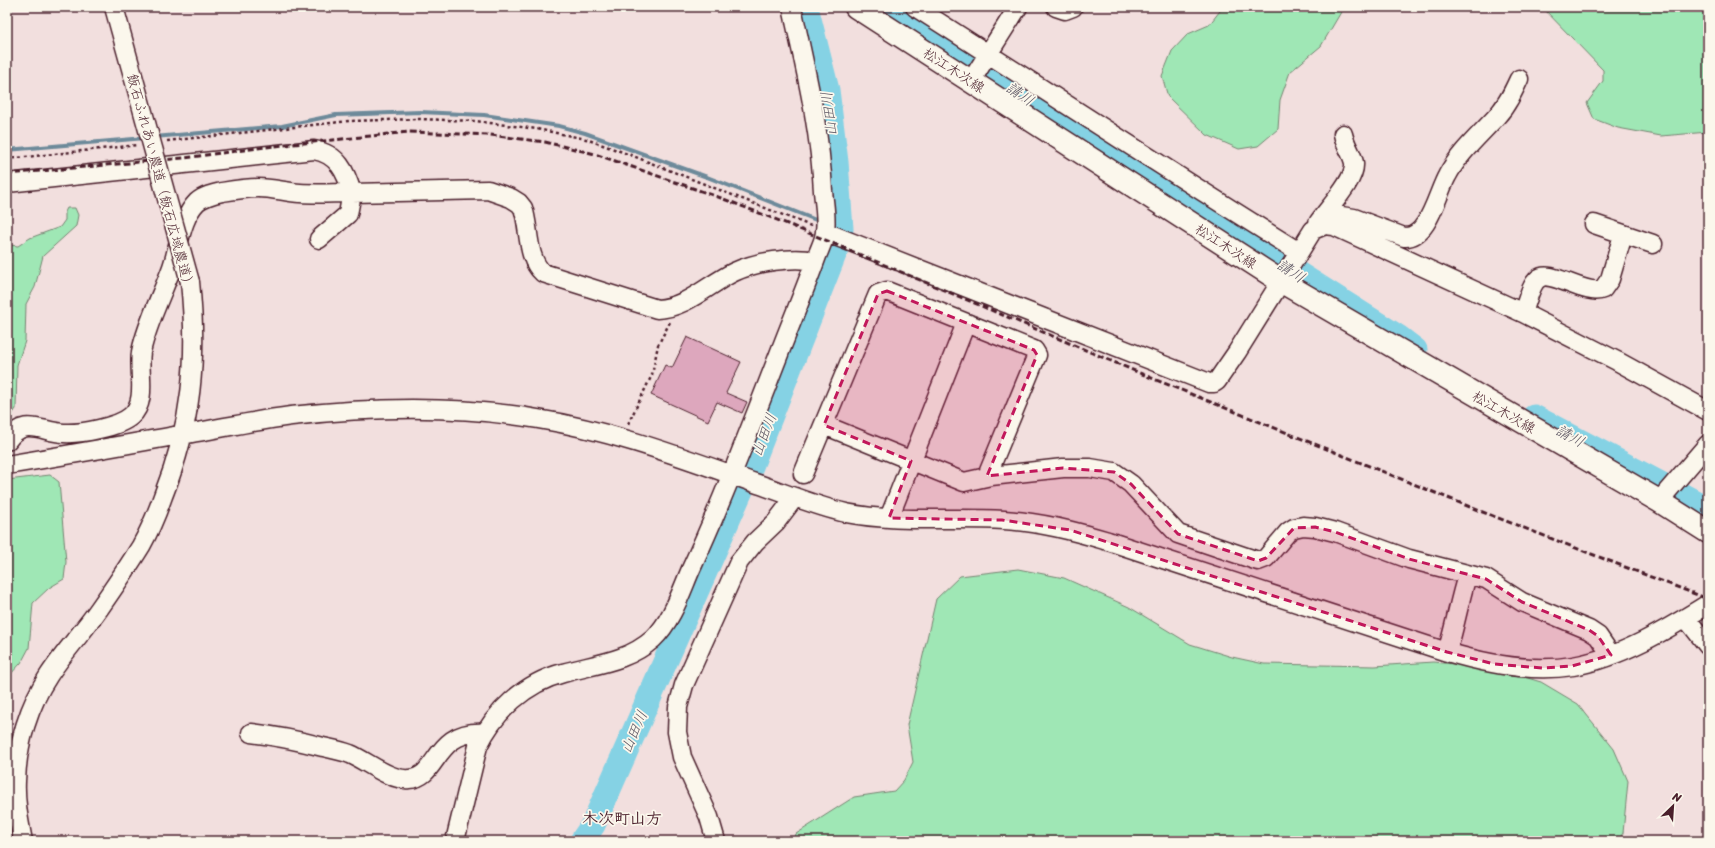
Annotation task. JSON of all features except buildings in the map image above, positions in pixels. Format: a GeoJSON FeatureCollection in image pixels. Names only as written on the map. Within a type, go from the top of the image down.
{"type":"FeatureCollection","features":[{"type":"Feature","properties":{"kind":"main road","name":"松江木次線"},"geometry":{"type":"LineString","coordinates":[[856,7],[974,77],[1282,282],[1662,497],[1708,532]]}},
{"type":"Feature","properties":{"kind":"street","name":"飯石ふれあい農道（飯石広域農道）"},"geometry":{"type":"LineString","coordinates":[[23,841],[16,801],[16,781],[22,741],[29,716],[39,692],[49,675],[98,610],[141,545],[170,480],[184,435],[191,395],[194,366],[193,306],[190,282],[114,7]]}},
{"type":"Feature","properties":{"kind":"street"},"geometry":{"type":"LineString","coordinates":[[792,7],[816,119],[822,173],[835,236]]}},
{"type":"Feature","properties":{"kind":"street"},"geometry":{"type":"LineString","coordinates":[[915,7],[1176,175],[1299,252]]}},
{"type":"Feature","properties":{"kind":"street"},"geometry":{"type":"LineString","coordinates":[[974,77],[1018,7]]}},
{"type":"Feature","properties":{"kind":"street"},"geometry":{"type":"LineString","coordinates":[[1056,7],[1065,10],[1073,7]]}},
{"type":"Feature","properties":{"kind":"street"},"geometry":{"type":"LineString","coordinates":[[1318,223],[1335,215],[1354,218],[1408,238],[1417,234],[1425,224],[1454,163],[1498,116],[1519,79]]}},
{"type":"Feature","properties":{"kind":"street"},"geometry":{"type":"LineString","coordinates":[[835,236],[1209,383],[1214,383],[1220,377],[1282,282],[1318,223],[1354,174],[1354,160],[1345,142],[1343,134]]}},
{"type":"Feature","properties":{"kind":"street"},"geometry":{"type":"LineString","coordinates":[[7,183],[314,150],[324,152],[333,157],[348,177],[352,193],[348,214],[319,239]]}},
{"type":"Feature","properties":{"kind":"street"},"geometry":{"type":"LineString","coordinates":[[7,441],[13,434],[26,427],[66,433],[79,432],[120,423],[132,415],[136,410],[140,398],[140,366],[144,341],[172,266],[186,221],[196,203],[210,195],[227,191],[256,188],[299,192],[352,193],[488,190],[501,194],[519,203],[523,208],[532,252],[538,268],[543,273],[651,308],[665,309],[678,304],[734,272],[750,266],[761,263],[787,260],[805,259],[815,261]]}},
{"type":"Feature","properties":{"kind":"street"},"geometry":{"type":"LineString","coordinates":[[1318,223],[1343,229],[1523,313],[1617,361],[1708,411]]}},
{"type":"Feature","properties":{"kind":"street"},"geometry":{"type":"LineString","coordinates":[[1594,224],[1653,244]]}},
{"type":"Feature","properties":{"kind":"street"},"geometry":{"type":"LineString","coordinates":[[1523,313],[1536,281],[1542,277],[1552,278],[1595,291],[1603,290],[1610,279],[1623,234]]}},
{"type":"Feature","properties":{"kind":"street"},"geometry":{"type":"LineString","coordinates":[[455,841],[475,758],[484,733],[512,700],[527,688],[543,679],[564,672],[610,662],[628,656],[654,638],[663,627],[701,547],[741,478],[815,261],[835,236]]}},
{"type":"Feature","properties":{"kind":"street"},"geometry":{"type":"LineString","coordinates":[[803,474],[878,294],[887,291],[1034,350],[1037,355],[989,471],[991,476]]}},
{"type":"Feature","properties":{"kind":"street"},"geometry":{"type":"LineString","coordinates":[[889,518],[966,323]]}},
{"type":"Feature","properties":{"kind":"street"},"geometry":{"type":"LineString","coordinates":[[7,465],[290,416],[398,410],[448,410],[493,413],[539,419],[590,430],[665,451],[795,497],[845,512],[889,518],[1034,522],[1070,530],[1108,541],[1447,652],[1494,664],[1542,668],[1572,666],[1595,661],[1650,638],[1708,604]]}},
{"type":"Feature","properties":{"kind":"street"},"geometry":{"type":"LineString","coordinates":[[824,425],[964,482],[991,476],[1063,468],[1104,469],[1114,472],[1131,484],[1178,534],[1258,561],[1266,558],[1288,532],[1294,528],[1303,526],[1315,527],[1335,532],[1409,559],[1466,576],[1486,579],[1522,602],[1589,630],[1598,636],[1611,655]]}},
{"type":"Feature","properties":{"kind":"street"},"geometry":{"type":"LineString","coordinates":[[1662,497],[1708,444]]}},
{"type":"Feature","properties":{"kind":"street"},"geometry":{"type":"LineString","coordinates":[[716,841],[708,816],[682,757],[677,732],[678,707],[684,684],[739,562],[755,542],[776,522],[795,497]]}},
{"type":"Feature","properties":{"kind":"street"},"geometry":{"type":"LineString","coordinates":[[1447,652],[1455,626],[1459,601],[1466,576]]}},
{"type":"Feature","properties":{"kind":"street"},"geometry":{"type":"LineString","coordinates":[[1686,618],[1708,646]]}},
{"type":"Feature","properties":{"kind":"street"},"geometry":{"type":"LineString","coordinates":[[251,733],[294,740],[350,754],[391,776],[408,780],[422,776],[446,744],[453,739],[473,732],[484,733]]}},
{"type":"Feature","properties":{"kind":"path"},"geometry":{"type":"LineString","coordinates":[[161,142],[349,121],[418,119],[475,121],[537,129],[586,139],[628,154],[835,236]]}},
{"type":"Feature","properties":{"kind":"path"},"geometry":{"type":"LineString","coordinates":[[7,159],[145,144]]}},
{"type":"Feature","properties":{"kind":"path"},"geometry":{"type":"LineString","coordinates":[[626,430],[652,375],[658,346],[678,304]]}},
{"type":"Feature","properties":{"kind":"highlighted area"},"geometry":{"type":"Polygon","coordinates":[[[887,291],[1034,350],[1037,355],[987,476],[1063,468],[1114,472],[1131,484],[1178,534],[1258,561],[1266,558],[1294,528],[1315,527],[1335,532],[1409,559],[1486,579],[1522,602],[1589,630],[1598,636],[1611,655],[1572,666],[1542,668],[1494,664],[1447,652],[1070,530],[1002,520],[889,518],[911,461],[824,425],[878,294],[887,291]]]}},
{"type":"Feature","properties":{"kind":"green space"},"geometry":{"type":"Polygon","coordinates":[[[1223,7],[1344,7],[1321,46],[1290,72],[1280,100],[1278,129],[1258,146],[1239,149],[1207,135],[1168,97],[1162,76],[1172,51],[1188,34],[1209,25],[1223,7]]]}},
{"type":"Feature","properties":{"kind":"green space"},"geometry":{"type":"Polygon","coordinates":[[[1542,7],[1708,7],[1708,132],[1661,136],[1618,128],[1594,119],[1587,103],[1603,81],[1603,70],[1542,7]]]}},
{"type":"Feature","properties":{"kind":"green space"},"geometry":{"type":"Polygon","coordinates":[[[67,208],[75,208],[78,215],[76,226],[43,256],[35,287],[26,304],[25,341],[17,365],[16,409],[7,421],[7,240],[9,245],[18,246],[30,238],[60,227],[65,220],[65,212],[67,208]]]}},
{"type":"Feature","properties":{"kind":"green space"},"geometry":{"type":"Polygon","coordinates":[[[50,475],[59,482],[66,562],[64,579],[49,588],[33,603],[29,648],[21,663],[7,678],[7,480],[50,475]]]}},
{"type":"Feature","properties":{"kind":"green space"},"geometry":{"type":"Polygon","coordinates":[[[1018,569],[1064,578],[1129,607],[1190,644],[1232,657],[1264,664],[1375,666],[1433,662],[1494,668],[1541,682],[1578,704],[1614,749],[1628,781],[1623,833],[1618,841],[792,841],[796,834],[854,797],[894,791],[904,780],[913,762],[907,725],[936,599],[960,576],[1018,569]]]}},
{"type":"Feature","properties":{"kind":"waterway","name":"山田川"},"geometry":{"type":"LineString","coordinates":[[582,841],[593,825],[746,479],[835,252],[841,229],[836,162],[827,90],[806,7]]}},
{"type":"Feature","properties":{"kind":"waterway","name":"請川"},"geometry":{"type":"LineString","coordinates":[[890,7],[1109,154],[1398,337],[1415,350]]}},
{"type":"Feature","properties":{"kind":"waterway"},"geometry":{"type":"LineString","coordinates":[[154,137],[282,126],[336,115],[420,112],[484,115],[559,126],[585,133],[707,177],[816,220]]}},
{"type":"Feature","properties":{"kind":"waterway"},"geometry":{"type":"LineString","coordinates":[[7,150],[145,138]]}},
{"type":"Feature","properties":{"kind":"waterway","name":"請川"},"geometry":{"type":"LineString","coordinates":[[1534,417],[1708,509]]}},
{"type":"Feature","properties":{"kind":"railway"},"geometry":{"type":"LineString","coordinates":[[7,174],[184,158],[266,147],[409,132],[490,135],[545,142],[595,154],[721,198],[790,225],[1154,379],[1480,511],[1708,599]]}},
{"type":"Feature","properties":{"kind":"district","name":"木次町山方"},"geometry":{"type":"Point","coordinates":[622,818]}}]}
